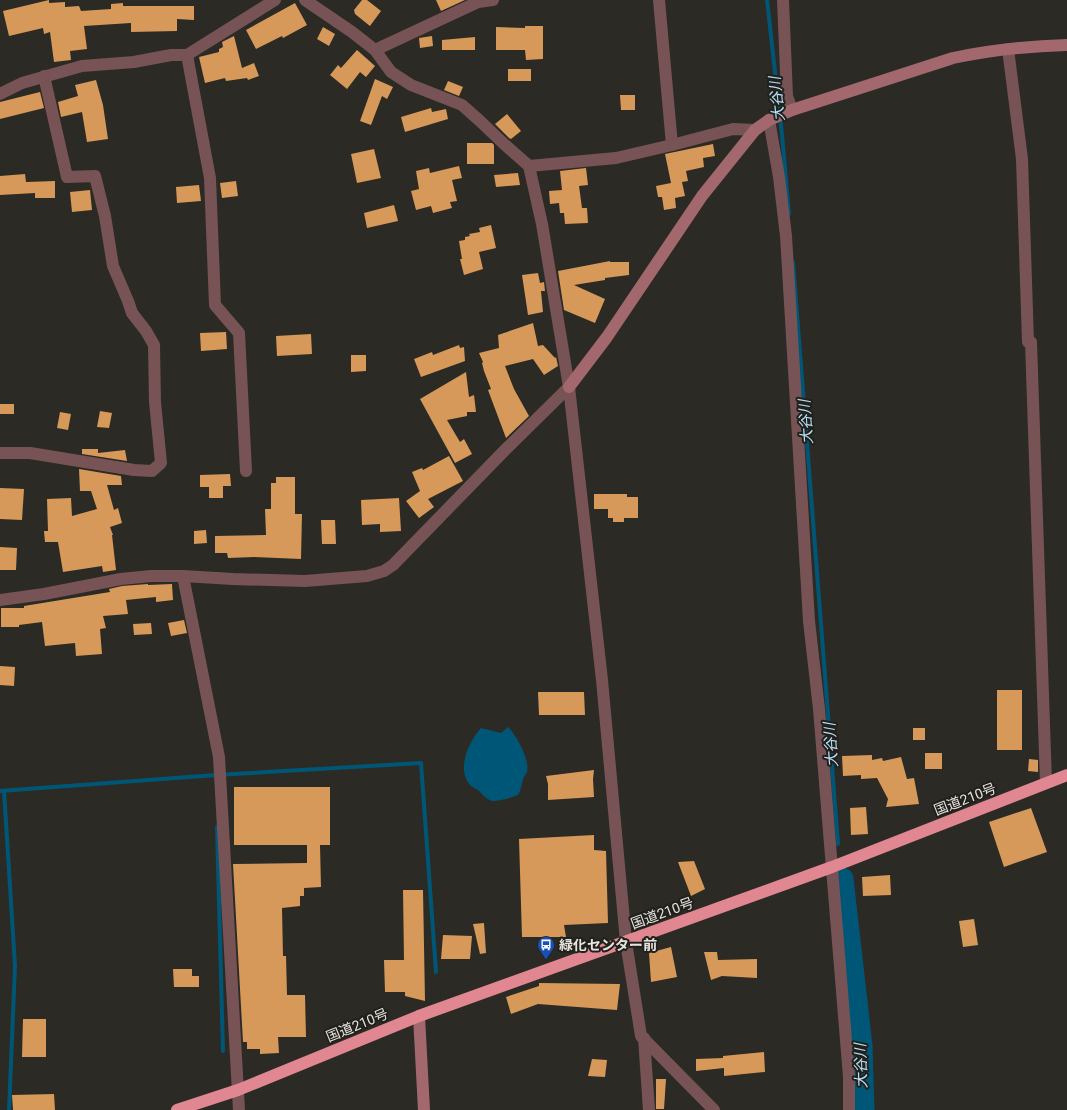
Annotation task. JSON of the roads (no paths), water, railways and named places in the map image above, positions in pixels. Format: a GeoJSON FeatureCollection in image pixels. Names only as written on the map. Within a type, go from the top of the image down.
{"type":"FeatureCollection","features":[{"type":"Feature","properties":{"kind":"highway","name":"国道210号"},"geometry":{"type":"LineString","coordinates":[[177,1110],[238,1090],[419,1016],[832,867],[1067,775]]}},
{"type":"Feature","properties":{"kind":"street"},"geometry":{"type":"LineString","coordinates":[[0,94],[22,83],[82,66],[134,62],[171,55],[187,55],[275,0]]}},
{"type":"Feature","properties":{"kind":"street"},"geometry":{"type":"LineString","coordinates":[[304,0],[352,32],[375,50],[391,72],[411,85],[462,105],[529,166],[542,224],[569,387],[602,680],[626,942],[641,1036],[714,1110]]}},
{"type":"Feature","properties":{"kind":"street"},"geometry":{"type":"LineString","coordinates":[[375,50],[478,2],[492,0]]}},
{"type":"Feature","properties":{"kind":"street"},"geometry":{"type":"LineString","coordinates":[[659,0],[672,146]]}},
{"type":"Feature","properties":{"kind":"street"},"geometry":{"type":"LineString","coordinates":[[783,0],[787,96],[792,110]]}},
{"type":"Feature","properties":{"kind":"street"},"geometry":{"type":"LineString","coordinates":[[0,600],[44,594],[121,579],[152,576],[305,581],[368,576],[384,571],[394,565],[505,450],[569,387],[607,337],[702,196],[756,130],[769,120],[792,110],[953,58],[1008,49],[1067,45]]}},
{"type":"Feature","properties":{"kind":"street"},"geometry":{"type":"LineString","coordinates":[[1008,49],[1022,159],[1028,342],[1031,342],[1046,783]]}},
{"type":"Feature","properties":{"kind":"street"},"geometry":{"type":"LineString","coordinates":[[187,55],[210,178],[215,305],[239,333],[246,471]]}},
{"type":"Feature","properties":{"kind":"street"},"geometry":{"type":"LineString","coordinates":[[0,453],[30,453],[134,470],[152,471],[161,463],[155,402],[154,345],[146,331],[132,313],[113,266],[105,216],[95,176],[67,177],[44,76]]}},
{"type":"Feature","properties":{"kind":"street"},"geometry":{"type":"LineString","coordinates":[[769,120],[779,177],[786,236],[809,621],[819,709],[832,867],[849,1077],[849,1110]]}},
{"type":"Feature","properties":{"kind":"street"},"geometry":{"type":"LineString","coordinates":[[529,166],[616,158],[672,146],[733,129],[756,130]]}},
{"type":"Feature","properties":{"kind":"street"},"geometry":{"type":"LineString","coordinates":[[183,576],[219,757],[239,1110]]}},
{"type":"Feature","properties":{"kind":"street"},"geometry":{"type":"LineString","coordinates":[[419,1016],[424,1110]]}},
{"type":"Feature","properties":{"kind":"street"},"geometry":{"type":"LineString","coordinates":[[644,1038],[649,1110]]}},
{"type":"Feature","properties":{"kind":"water"},"geometry":{"type":"Polygon","coordinates":[[[508,727],[515,736],[525,755],[527,761],[527,772],[523,778],[518,795],[493,801],[471,786],[466,778],[464,763],[472,740],[481,728],[501,733],[508,727]]]}},
{"type":"Feature","properties":{"kind":"waterway","name":"大谷川"},"geometry":{"type":"LineString","coordinates":[[767,0],[789,214]]}},
{"type":"Feature","properties":{"kind":"waterway","name":"大谷川"},"geometry":{"type":"LineString","coordinates":[[793,262],[838,844]]}},
{"type":"Feature","properties":{"kind":"waterway"},"geometry":{"type":"LineString","coordinates":[[0,791],[216,775],[421,763],[436,972]]}},
{"type":"Feature","properties":{"kind":"waterway"},"geometry":{"type":"LineString","coordinates":[[4,791],[15,966],[9,1110]]}},
{"type":"Feature","properties":{"kind":"waterway"},"geometry":{"type":"LineString","coordinates":[[217,827],[223,1051]]}},
{"type":"Feature","properties":{"kind":"waterway","name":"大谷川"},"geometry":{"type":"LineString","coordinates":[[842,879],[861,1046],[863,1110]]}},
{"type":"Feature","properties":{"kind":"place","name":"緑化センター前"},"geometry":{"type":"Point","coordinates":[546,960]}}]}
